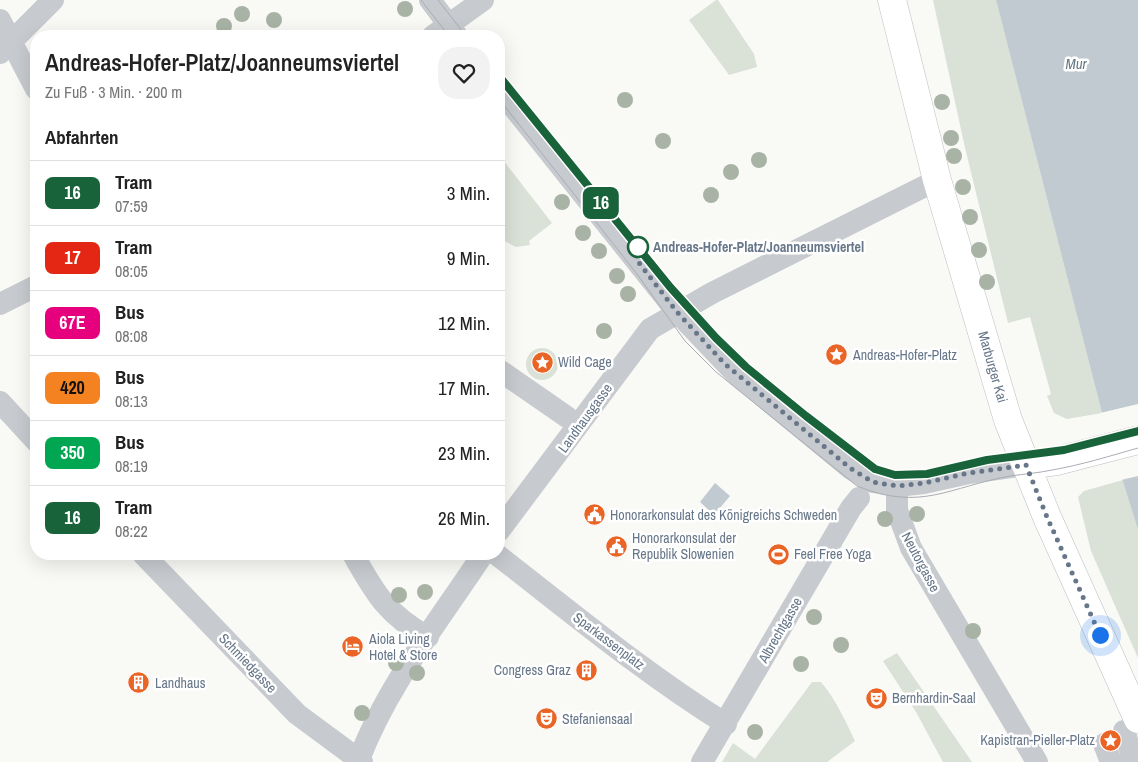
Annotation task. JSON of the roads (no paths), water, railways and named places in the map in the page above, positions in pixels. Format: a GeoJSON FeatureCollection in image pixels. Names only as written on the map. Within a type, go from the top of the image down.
{"type":"FeatureCollection","features":[{"type":"Feature","properties":{"kind":"main road","name":"Marburger Kai"},"geometry":{"type":"LineString","coordinates":[[892,0],[937,180],[1008,420],[1131,725]]}},
{"type":"Feature","properties":{"kind":"main road"},"geometry":{"type":"LineString","coordinates":[[1026,465],[1067,458],[1138,440]]}},
{"type":"Feature","properties":{"kind":"street"},"geometry":{"type":"LineString","coordinates":[[6,47],[53,0]]}},
{"type":"Feature","properties":{"kind":"street"},"geometry":{"type":"LineString","coordinates":[[430,0],[445,30]]}},
{"type":"Feature","properties":{"kind":"street"},"geometry":{"type":"LineString","coordinates":[[449,30],[483,0]]}},
{"type":"Feature","properties":{"kind":"street"},"geometry":{"type":"LineString","coordinates":[[0,20],[6,47],[30,81]]}},
{"type":"Feature","properties":{"kind":"street"},"geometry":{"type":"LineString","coordinates":[[505,97],[677,312],[736,374],[850,468],[873,482],[897,486],[1026,465]]}},
{"type":"Feature","properties":{"kind":"street"},"geometry":{"type":"LineString","coordinates":[[677,312],[937,180]]}},
{"type":"Feature","properties":{"kind":"street"},"geometry":{"type":"LineString","coordinates":[[0,304],[30,289]]}},
{"type":"Feature","properties":{"kind":"street","name":"Landhausgasse"},"geometry":{"type":"LineString","coordinates":[[505,523],[650,329],[677,312]]}},
{"type":"Feature","properties":{"kind":"street"},"geometry":{"type":"LineString","coordinates":[[505,374],[566,417]]}},
{"type":"Feature","properties":{"kind":"street"},"geometry":{"type":"LineString","coordinates":[[0,402],[30,434]]}},
{"type":"Feature","properties":{"kind":"street","name":"Neutorgasse"},"geometry":{"type":"LineString","coordinates":[[897,486],[897,510],[911,548],[1037,762]]}},
{"type":"Feature","properties":{"kind":"street","name":"Albrechtgasse"},"geometry":{"type":"LineString","coordinates":[[702,762],[851,508],[859,498]]}},
{"type":"Feature","properties":{"kind":"street","name":"Schmiedgasse"},"geometry":{"type":"LineString","coordinates":[[149,560],[297,714],[337,741],[359,761]]}},
{"type":"Feature","properties":{"kind":"street"},"geometry":{"type":"LineString","coordinates":[[356,560],[374,593],[388,610],[425,641]]}},
{"type":"Feature","properties":{"kind":"street"},"geometry":{"type":"LineString","coordinates":[[359,761],[368,734],[425,641],[479,560]]}},
{"type":"Feature","properties":{"kind":"street","name":"Sparkassenplatz"},"geometry":{"type":"LineString","coordinates":[[504,560],[590,629],[699,707],[726,724]]}},
{"type":"Feature","properties":{"kind":"street"},"geometry":{"type":"LineString","coordinates":[[1131,725],[1134,762]]}},
{"type":"Feature","properties":{"kind":"water","name":"Mur"},"geometry":{"type":"Polygon","coordinates":[[[996,0],[1138,0],[1138,530],[1102,413],[996,0]]]}},
{"type":"Feature","properties":{"kind":"water"},"geometry":{"type":"Polygon","coordinates":[[[715,483],[730,496],[714,515],[700,502],[715,483]]]}},
{"type":"Feature","properties":{"kind":"tram line"},"geometry":{"type":"LineString","coordinates":[[421,0],[444,30]]}},
{"type":"Feature","properties":{"kind":"tram line"},"geometry":{"type":"LineString","coordinates":[[438,0],[461,30]]}},
{"type":"Feature","properties":{"kind":"tram line"},"geometry":{"type":"LineString","coordinates":[[505,83],[670,287],[716,338],[745,367],[842,446],[875,469],[895,475],[927,474],[987,460],[1064,450],[1138,431]]}},
{"type":"Feature","properties":{"kind":"tram line","name":"16"},"geometry":{"type":"LineString","coordinates":[[505,83],[670,287],[716,338],[746,367],[842,446],[875,469],[895,475],[927,474],[987,460],[1064,450],[1138,431]]}},
{"type":"Feature","properties":{"kind":"tram line"},"geometry":{"type":"LineString","coordinates":[[505,107],[637,274],[685,341],[716,372],[857,486],[899,497],[935,495],[1010,476],[1074,466],[1138,448]]}},
{"type":"Feature","properties":{"kind":"place","name":"Andreas-Hofer-Platz/Joanneumsviertel"},"geometry":{"type":"Point","coordinates":[638,247]}},
{"type":"Feature","properties":{"kind":"place","name":"Andreas-Hofer-Platz"},"geometry":{"type":"Point","coordinates":[837,355]}},
{"type":"Feature","properties":{"kind":"place","name":"Wild Cage"},"geometry":{"type":"Point","coordinates":[542,362]}},
{"type":"Feature","properties":{"kind":"place","name":"Honorarkonsulat des Königreichs Schweden"},"geometry":{"type":"Point","coordinates":[594,515]}},
{"type":"Feature","properties":{"kind":"place","name":"Honorarkonsulat der Republik Slowenien"},"geometry":{"type":"Point","coordinates":[616,546]}},
{"type":"Feature","properties":{"kind":"place","name":"Feel Free Yoga"},"geometry":{"type":"Point","coordinates":[778,554]}},
{"type":"Feature","properties":{"kind":"place","name":"Aiola Living Hotel & Store"},"geometry":{"type":"Point","coordinates":[353,647]}},
{"type":"Feature","properties":{"kind":"place","name":"Congress Graz"},"geometry":{"type":"Point","coordinates":[587,670]}},
{"type":"Feature","properties":{"kind":"place","name":"Landhaus"},"geometry":{"type":"Point","coordinates":[139,683]}},
{"type":"Feature","properties":{"kind":"place","name":"Bernhardin-Saal"},"geometry":{"type":"Point","coordinates":[876,698]}},
{"type":"Feature","properties":{"kind":"place","name":"Stefaniensaal"},"geometry":{"type":"Point","coordinates":[546,719]}},
{"type":"Feature","properties":{"kind":"place","name":"Kapistran-Pieller-Platz"},"geometry":{"type":"Point","coordinates":[1111,740]}}]}
